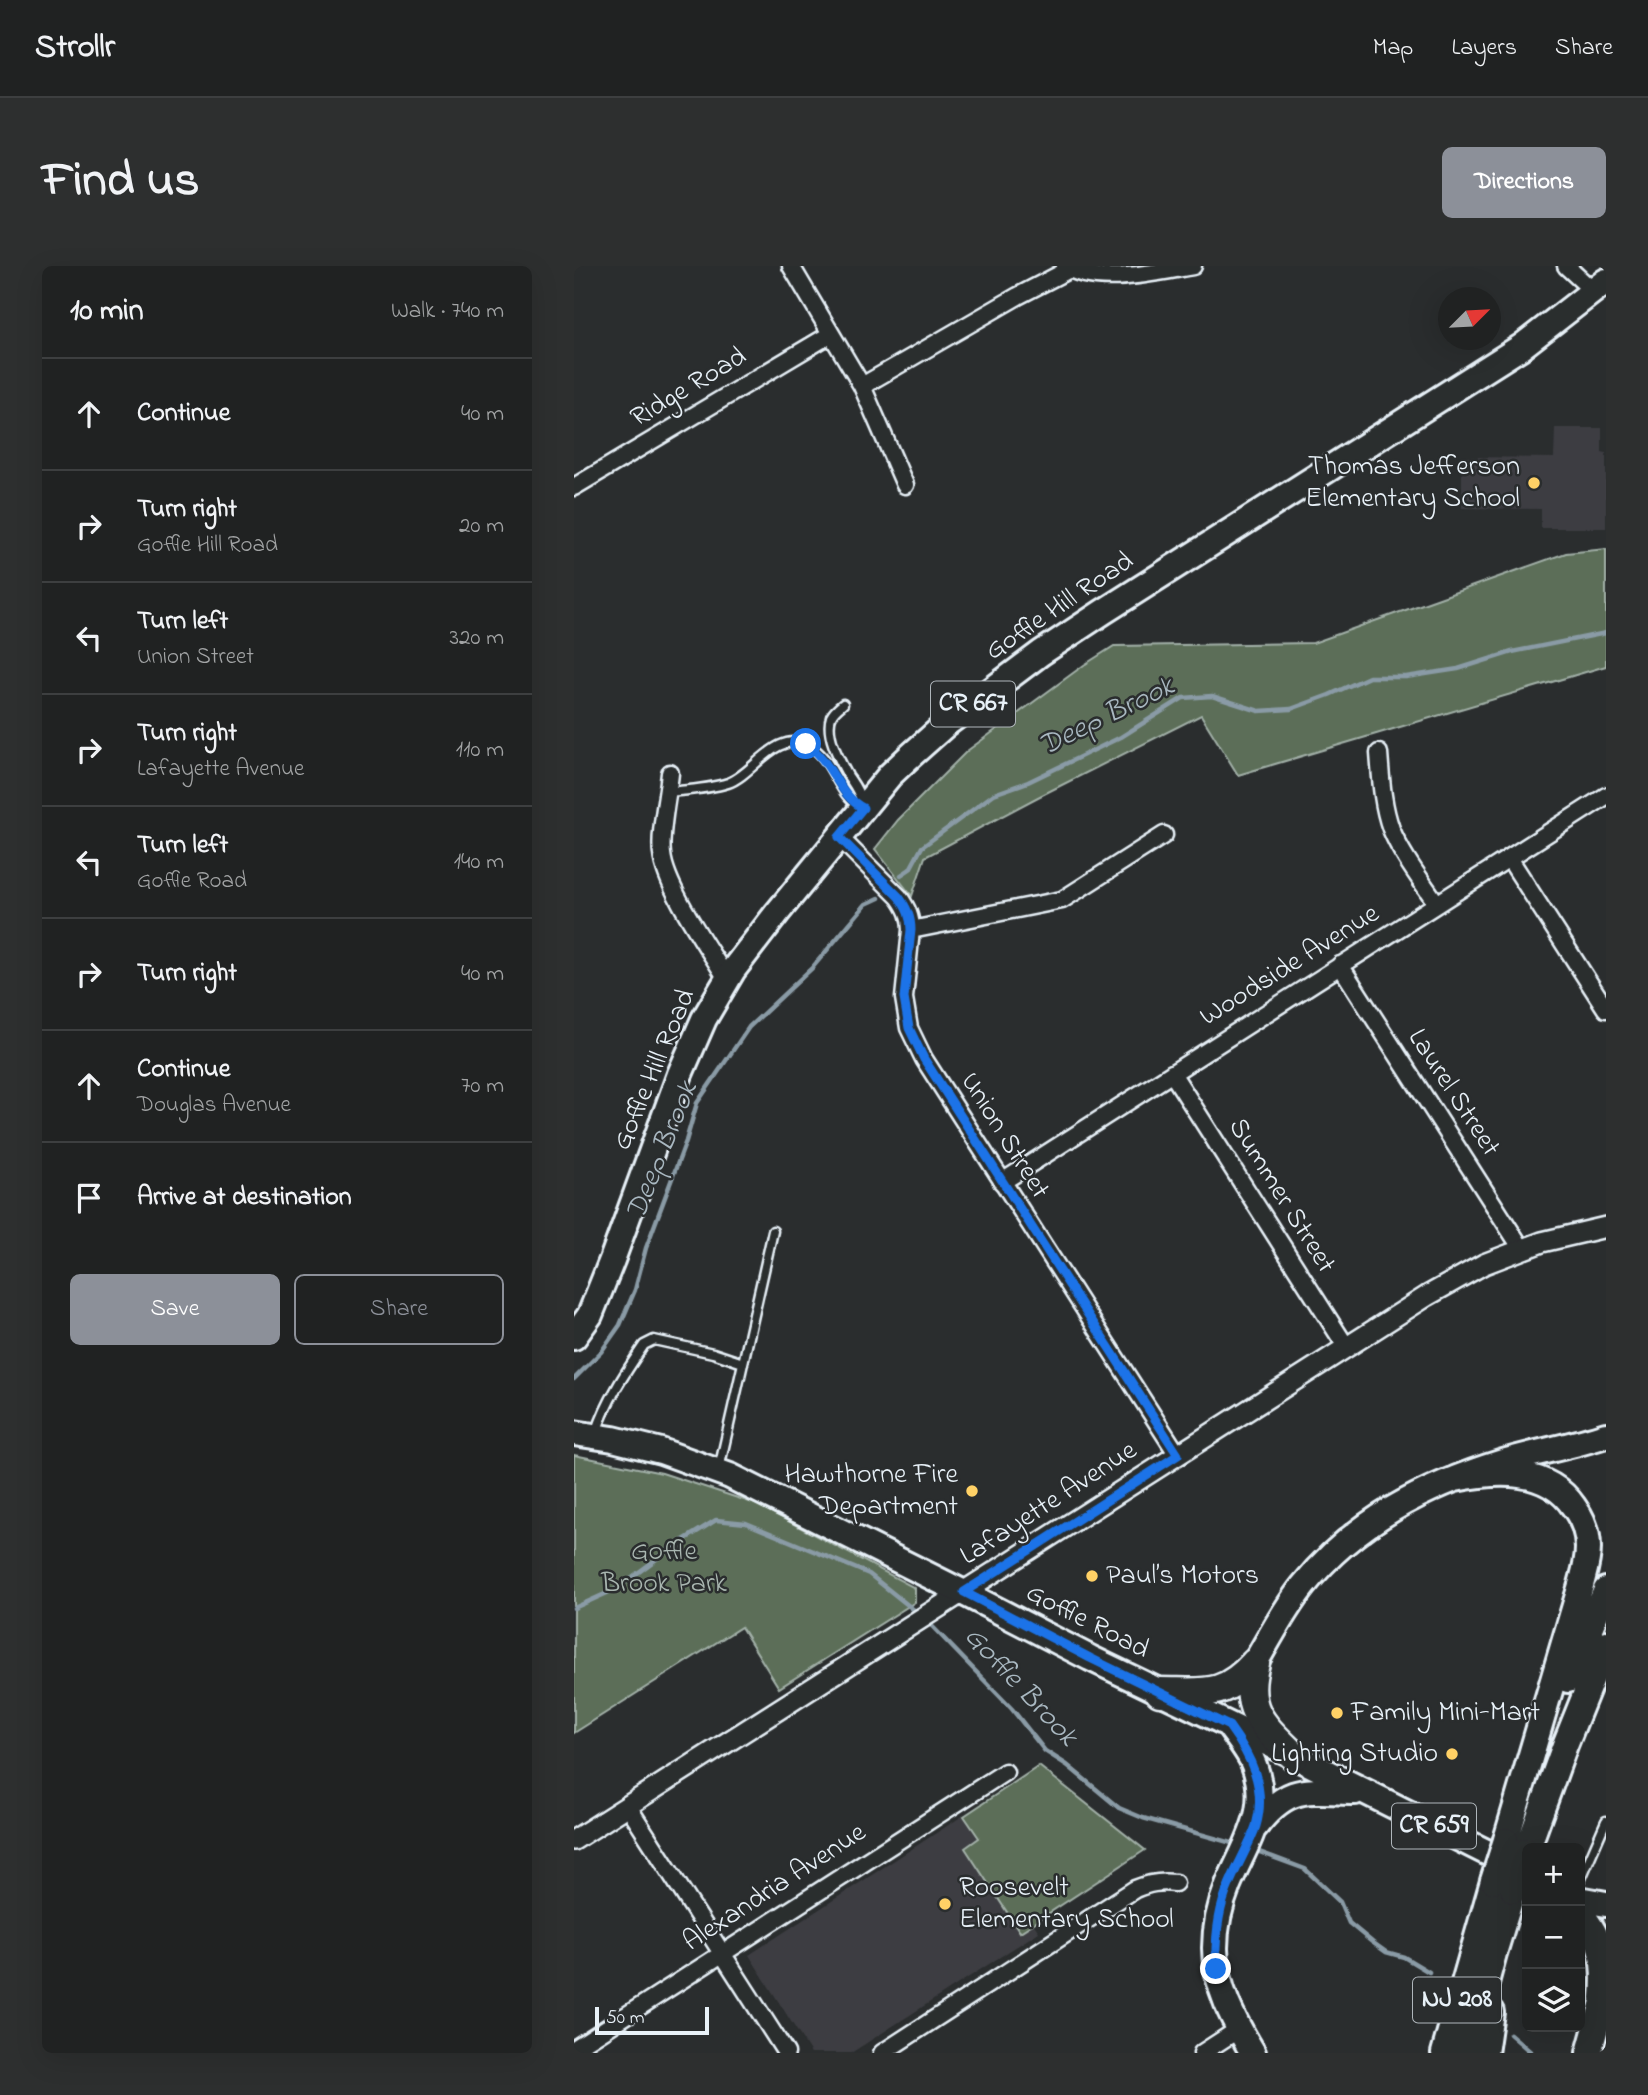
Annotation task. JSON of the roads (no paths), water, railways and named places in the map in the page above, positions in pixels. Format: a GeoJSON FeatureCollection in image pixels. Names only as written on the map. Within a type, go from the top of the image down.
{"type":"FeatureCollection","features":[{"type":"Feature","properties":{"kind":"highway"},"geometry":{"type":"LineString","coordinates":[[1160,1692],[1195,1693],[1225,1688],[1236,1682],[1255,1663]]}},
{"type":"Feature","properties":{"kind":"highway"},"geometry":{"type":"LineString","coordinates":[[1255,1663],[1250,1680],[1255,1711],[1264,1726],[1294,1756]]}},
{"type":"Feature","properties":{"kind":"main road","name":"Goffle Hill Road"},"geometry":{"type":"LineString","coordinates":[[574,1337],[590,1315],[680,1074],[704,1019],[727,979],[777,913],[890,775],[936,733],[1041,653],[1521,346],[1600,286]]}},
{"type":"Feature","properties":{"kind":"main road","name":"Goffle Road"},"geometry":{"type":"LineString","coordinates":[[585,1435],[661,1451],[719,1472],[1364,1792],[1511,1881]]}},
{"type":"Feature","properties":{"kind":"main road"},"geometry":{"type":"LineString","coordinates":[[1255,1663],[1301,1588],[1338,1548],[1368,1524],[1404,1501],[1455,1479],[1521,1457],[1606,1435]]}},
{"type":"Feature","properties":{"kind":"main road"},"geometry":{"type":"LineString","coordinates":[[1455,1479],[1501,1473],[1539,1479],[1570,1500],[1586,1530],[1588,1546],[1581,1586],[1523,1843]]}},
{"type":"Feature","properties":{"kind":"main road","name":"NJ 208"},"geometry":{"type":"LineString","coordinates":[[1523,1843],[1545,1734],[1606,1590]]}},
{"type":"Feature","properties":{"kind":"main road","name":"NJ 208"},"geometry":{"type":"LineString","coordinates":[[1524,1843],[1606,1643]]}},
{"type":"Feature","properties":{"kind":"main road"},"geometry":{"type":"LineString","coordinates":[[1524,1843],[1606,1688]]}},
{"type":"Feature","properties":{"kind":"main road"},"geometry":{"type":"LineString","coordinates":[[1229,1726],[1251,1758],[1257,1776],[1259,1803],[1249,1841],[1222,1905],[1217,1925],[1216,1969],[1221,1990],[1253,2053]]}},
{"type":"Feature","properties":{"kind":"main road"},"geometry":{"type":"LineString","coordinates":[[1249,1841],[1276,1802],[1286,1796],[1308,1791],[1364,1792]]}},
{"type":"Feature","properties":{"kind":"main road","name":"NJ 208"},"geometry":{"type":"LineString","coordinates":[[1467,2053],[1522,1847]]}},
{"type":"Feature","properties":{"kind":"main road"},"geometry":{"type":"LineString","coordinates":[[1485,2053],[1511,1881]]}},
{"type":"Feature","properties":{"kind":"main road","name":"NJ 208"},"geometry":{"type":"LineString","coordinates":[[1444,2053],[1472,1948],[1511,1881]]}},
{"type":"Feature","properties":{"kind":"main road"},"geometry":{"type":"LineString","coordinates":[[1588,2053],[1605,1995],[1601,1947],[1589,1901]]}},
{"type":"Feature","properties":{"kind":"main road"},"geometry":{"type":"LineString","coordinates":[[1434,2053],[1472,1948]]}},
{"type":"Feature","properties":{"kind":"street"},"geometry":{"type":"LineString","coordinates":[[791,266],[862,386],[905,485]]}},
{"type":"Feature","properties":{"kind":"street"},"geometry":{"type":"LineString","coordinates":[[862,386],[1068,268],[1085,275],[1101,277],[1192,266]]}},
{"type":"Feature","properties":{"kind":"street"},"geometry":{"type":"LineString","coordinates":[[1566,266],[1600,286]]}},
{"type":"Feature","properties":{"kind":"street","name":"Ridge Road"},"geometry":{"type":"LineString","coordinates":[[574,487],[831,334]]}},
{"type":"Feature","properties":{"kind":"street"},"geometry":{"type":"LineString","coordinates":[[1378,753],[1382,794],[1391,829],[1410,864],[1437,904]]}},
{"type":"Feature","properties":{"kind":"street"},"geometry":{"type":"LineString","coordinates":[[670,773],[662,855],[667,876],[727,979]]}},
{"type":"Feature","properties":{"kind":"street","name":"Woodside Avenue"},"geometry":{"type":"LineString","coordinates":[[1002,1182],[1606,796]]}},
{"type":"Feature","properties":{"kind":"street"},"geometry":{"type":"LineString","coordinates":[[911,930],[1062,900],[1164,835]]}},
{"type":"Feature","properties":{"kind":"street","name":"Union Street"},"geometry":{"type":"LineString","coordinates":[[839,837],[907,908],[911,930],[904,998],[909,1028],[924,1059],[1178,1455]]}},
{"type":"Feature","properties":{"kind":"street"},"geometry":{"type":"LineString","coordinates":[[1509,858],[1606,1009]]}},
{"type":"Feature","properties":{"kind":"street","name":"Laurel Street"},"geometry":{"type":"LineString","coordinates":[[1340,965],[1522,1249]]}},
{"type":"Feature","properties":{"kind":"street","name":"Summer Street"},"geometry":{"type":"LineString","coordinates":[[1172,1073],[1347,1348]]}},
{"type":"Feature","properties":{"kind":"street","name":"Lafayette Avenue"},"geometry":{"type":"LineString","coordinates":[[574,1840],[1427,1296],[1483,1264],[1542,1242],[1606,1227]]}},
{"type":"Feature","properties":{"kind":"street","name":"Alexandria Avenue"},"geometry":{"type":"LineString","coordinates":[[574,2049],[1005,1772]]}},
{"type":"Feature","properties":{"kind":"street"},"geometry":{"type":"LineString","coordinates":[[627,1805],[786,2053]]}},
{"type":"Feature","properties":{"kind":"street"},"geometry":{"type":"LineString","coordinates":[[882,2053],[1135,1889],[1161,1881],[1175,1883]]}},
{"type":"Feature","properties":{"kind":"street"},"geometry":{"type":"LineString","coordinates":[[1202,2053],[1239,2029]]}},
{"type":"Feature","properties":{"kind":"lane"},"geometry":{"type":"LineString","coordinates":[[843,704],[830,719],[832,740],[860,792],[863,808]]}},
{"type":"Feature","properties":{"kind":"lane"},"geometry":{"type":"LineString","coordinates":[[668,792],[705,789],[730,782],[742,776],[767,752],[785,744],[798,743],[814,749],[848,797],[863,808]]}},
{"type":"Feature","properties":{"kind":"lane"},"geometry":{"type":"LineString","coordinates":[[719,1472],[773,1231]]}},
{"type":"Feature","properties":{"kind":"lane"},"geometry":{"type":"LineString","coordinates":[[585,1435],[644,1345],[654,1340],[713,1353],[743,1363]]}},
{"type":"Feature","properties":{"kind":"lane"},"geometry":{"type":"LineString","coordinates":[[1589,1901],[1606,1821]]}},
{"type":"Feature","properties":{"kind":"waterway","name":"Deep Brook"},"geometry":{"type":"LineString","coordinates":[[901,875],[910,869],[922,847],[994,794],[1028,782],[1121,737],[1183,698],[1212,696],[1259,711],[1291,709],[1369,677],[1406,677],[1458,669],[1512,652],[1606,633]]}},
{"type":"Feature","properties":{"kind":"waterway","name":"Deep Brook"},"geometry":{"type":"LineString","coordinates":[[574,1379],[601,1352],[620,1325],[635,1290],[646,1248],[686,1141],[697,1103],[749,1027],[812,968],[866,904],[879,898]]}},
{"type":"Feature","properties":{"kind":"waterway","name":"Goffle Brook"},"geometry":{"type":"LineString","coordinates":[[574,1608],[616,1589],[674,1546],[716,1520],[746,1523],[869,1574],[919,1614]]}},
{"type":"Feature","properties":{"kind":"waterway","name":"Goffle Brook"},"geometry":{"type":"LineString","coordinates":[[928,1622],[1012,1709],[1045,1751],[1067,1765],[1119,1808],[1143,1818],[1239,1845]]}},
{"type":"Feature","properties":{"kind":"waterway","name":"Goffle Brook"},"geometry":{"type":"LineString","coordinates":[[1254,1850],[1305,1869],[1340,1902],[1349,1923],[1386,1952],[1404,1957],[1429,1972]]}},
{"type":"Feature","properties":{"kind":"waterway","name":"Goffle Brook"},"geometry":{"type":"LineString","coordinates":[[1510,2034],[1532,2053]]}},
{"type":"Feature","properties":{"kind":"place","name":"Thomas Jefferson Elementary School"},"geometry":{"type":"Point","coordinates":[1534,483]}},
{"type":"Feature","properties":{"kind":"place","name":"Hawthorne Fire Department"},"geometry":{"type":"Point","coordinates":[972,1491]}},
{"type":"Feature","properties":{"kind":"place","name":"Paul’s Motors"},"geometry":{"type":"Point","coordinates":[1092,1576]}},
{"type":"Feature","properties":{"kind":"place","name":"Family Mini-Mart"},"geometry":{"type":"Point","coordinates":[1337,1713]}},
{"type":"Feature","properties":{"kind":"place","name":"Lighting Studio"},"geometry":{"type":"Point","coordinates":[1452,1754]}},
{"type":"Feature","properties":{"kind":"place","name":"Roosevelt Elementary School"},"geometry":{"type":"Point","coordinates":[945,1904]}},
{"type":"Feature","properties":{"kind":"park label","name":"Goffle Brook Park"},"geometry":{"type":"Point","coordinates":[664,1568]}}]}
